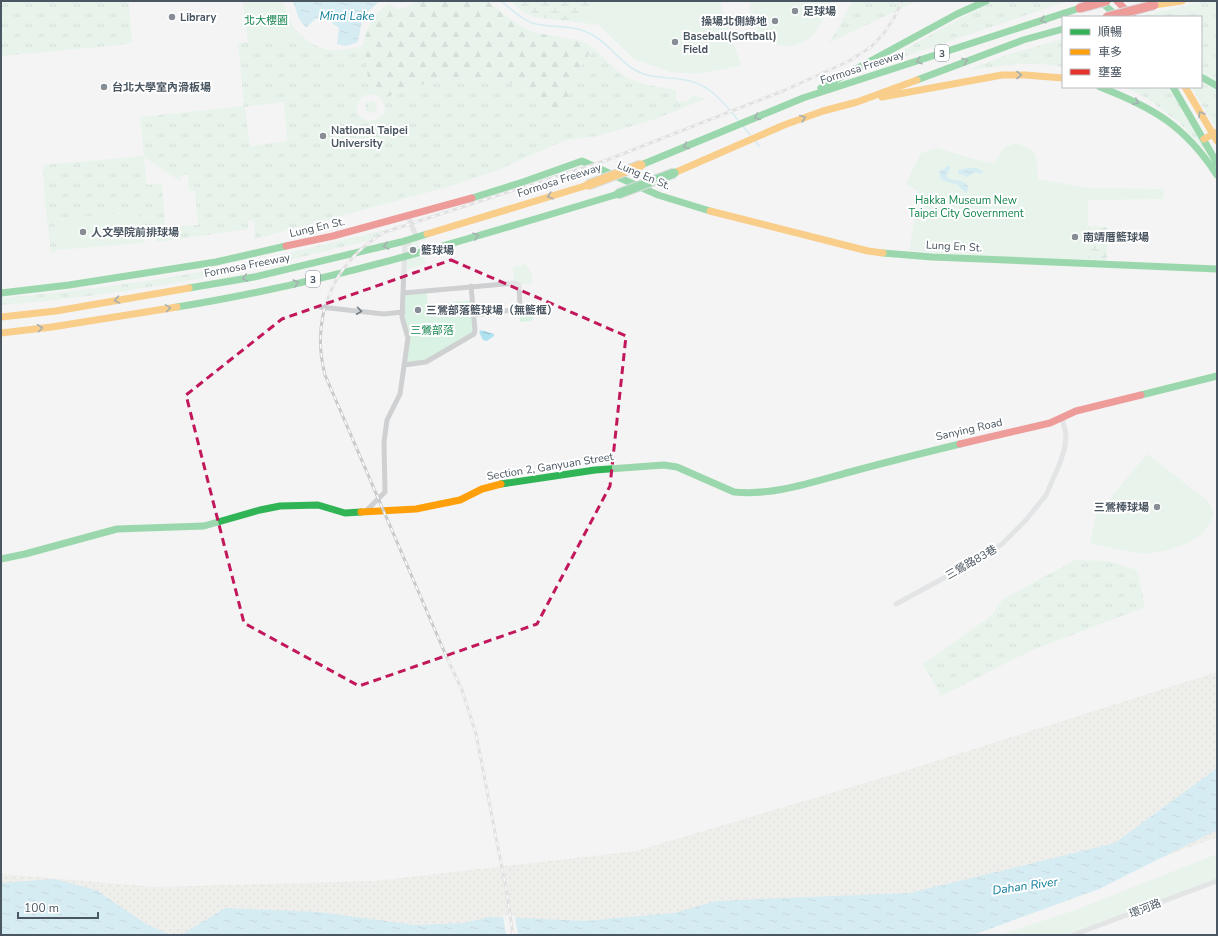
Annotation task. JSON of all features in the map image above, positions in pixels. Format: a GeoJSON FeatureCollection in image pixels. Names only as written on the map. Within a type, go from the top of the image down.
{"type":"FeatureCollection","features":[{"type":"Feature","properties":{"kind":"main road"},"geometry":{"type":"LineString","coordinates":[[803,98],[978,1]]}},
{"type":"Feature","properties":{"kind":"main road"},"geometry":{"type":"LineString","coordinates":[[957,14],[986,1]]}},
{"type":"Feature","properties":{"kind":"main road"},"geometry":{"type":"LineString","coordinates":[[1100,1],[1117,16]]}},
{"type":"Feature","properties":{"kind":"main road","name":"Formosa Freeway"},"geometry":{"type":"LineString","coordinates":[[1,317],[56,310],[254,277],[359,253],[416,237],[588,185],[641,165],[803,98],[1080,8],[1106,1]]}},
{"type":"Feature","properties":{"kind":"main road"},"geometry":{"type":"LineString","coordinates":[[1117,1],[1132,16]]}},
{"type":"Feature","properties":{"kind":"main road"},"geometry":{"type":"LineString","coordinates":[[1111,16],[1169,1]]}},
{"type":"Feature","properties":{"kind":"main road"},"geometry":{"type":"LineString","coordinates":[[1154,5],[1182,1]]}},
{"type":"Feature","properties":{"kind":"main road","name":"3"},"geometry":{"type":"LineString","coordinates":[[1,333],[56,327],[267,290],[405,256],[523,223],[618,194],[674,173],[784,125],[823,111],[857,102],[1023,40],[1062,29]]}},
{"type":"Feature","properties":{"kind":"main road"},"geometry":{"type":"LineString","coordinates":[[857,102],[1002,75],[1032,75],[1062,78]]}},
{"type":"Feature","properties":{"kind":"main road"},"geometry":{"type":"LineString","coordinates":[[1202,78],[1217,86]]}},
{"type":"Feature","properties":{"kind":"main road"},"geometry":{"type":"LineString","coordinates":[[1103,88],[1134,100],[1158,114],[1178,129],[1192,140],[1217,175]]}},
{"type":"Feature","properties":{"kind":"main road"},"geometry":{"type":"LineString","coordinates":[[1174,88],[1217,163]]}},
{"type":"Feature","properties":{"kind":"main road"},"geometry":{"type":"LineString","coordinates":[[1186,88],[1216,136],[1204,139]]}},
{"type":"Feature","properties":{"kind":"main road","name":"Lung En St."},"geometry":{"type":"LineString","coordinates":[[1,293],[70,285],[216,262],[333,236],[408,216],[523,182],[582,161],[658,195],[692,206],[875,252],[926,257],[1217,269]]}},
{"type":"Feature","properties":{"kind":"main road","name":"Sanying Road"},"geometry":{"type":"LineString","coordinates":[[725,488],[734,492],[744,493],[795,487],[906,457],[1050,423],[1076,411],[1217,376]]}},
{"type":"Feature","properties":{"kind":"main road","name":"Section 2, Ganyuan Street"},"geometry":{"type":"LineString","coordinates":[[1,559],[26,554],[117,529],[204,526],[260,510],[280,506],[318,505],[344,513],[416,509],[460,500],[496,484],[598,469],[660,464],[676,467],[725,488]]}},
{"type":"Feature","properties":{"kind":"street"},"geometry":{"type":"LineString","coordinates":[[365,512],[385,492],[384,442],[387,420],[400,394],[408,338],[402,317],[405,244],[417,240],[408,216]]}},
{"type":"Feature","properties":{"kind":"street"},"geometry":{"type":"LineString","coordinates":[[404,293],[471,286],[518,284],[520,309],[474,315]]}},
{"type":"Feature","properties":{"kind":"street"},"geometry":{"type":"LineString","coordinates":[[404,365],[426,362],[474,334],[471,286]]}},
{"type":"Feature","properties":{"kind":"street"},"geometry":{"type":"LineString","coordinates":[[320,307],[384,314],[403,312]]}},
{"type":"Feature","properties":{"kind":"street","name":"三鶯路83巷"},"geometry":{"type":"LineString","coordinates":[[896,604],[979,559],[1002,544],[1026,520],[1046,495],[1060,463],[1065,447],[1066,434],[1062,418]]}},
{"type":"Feature","properties":{"kind":"street","name":"環河路"},"geometry":{"type":"LineString","coordinates":[[1073,935],[1217,881]]}},
{"type":"Feature","properties":{"kind":"highlighted area"},"geometry":{"type":"Polygon","coordinates":[[[451,260],[626,336],[610,486],[537,624],[359,686],[244,623],[186,395],[282,319],[451,260]]]}},
{"type":"Feature","properties":{"kind":"green space"},"geometry":{"type":"Polygon","coordinates":[[[1,1],[129,1],[132,42],[121,45],[1,56],[1,1]]]}},
{"type":"Feature","properties":{"kind":"green space","name":"北大櫻園"},"geometry":{"type":"Polygon","coordinates":[[[243,1],[283,1],[290,20],[302,36],[248,42],[243,1]]]}},
{"type":"Feature","properties":{"kind":"green space"},"geometry":{"type":"Polygon","coordinates":[[[418,1],[487,1],[510,19],[528,30],[581,41],[592,47],[557,118],[542,100],[535,94],[522,87],[512,83],[480,77],[448,78],[423,84],[381,99],[378,96],[369,94],[366,58],[363,46],[366,32],[378,12],[389,3],[397,9],[404,8],[418,1]]]}},
{"type":"Feature","properties":{"kind":"green space"},"geometry":{"type":"Polygon","coordinates":[[[511,1],[596,1],[585,10],[577,22],[534,17],[523,12],[511,1]]]}},
{"type":"Feature","properties":{"kind":"green space","name":"Baseball(Softball) Field"},"geometry":{"type":"Polygon","coordinates":[[[596,1],[721,1],[722,9],[741,65],[696,74],[670,72],[634,59],[599,25],[577,22],[580,15],[596,1]]]}},
{"type":"Feature","properties":{"kind":"green space"},"geometry":{"type":"Polygon","coordinates":[[[751,1],[832,1],[816,32],[804,41],[789,46],[772,43],[758,32],[753,26],[750,18],[749,10],[751,1]]]}},
{"type":"Feature","properties":{"kind":"green space"},"geometry":{"type":"Polygon","coordinates":[[[852,1],[917,1],[828,43],[837,31],[852,1]]]}},
{"type":"Feature","properties":{"kind":"green space"},"geometry":{"type":"Polygon","coordinates":[[[992,1],[1068,1],[873,67],[992,1]]]}},
{"type":"Feature","properties":{"kind":"green space"},"geometry":{"type":"Polygon","coordinates":[[[1217,1],[1217,83],[1202,74],[1202,16],[1142,16],[1201,2],[1217,1]]]}},
{"type":"Feature","properties":{"kind":"green space"},"geometry":{"type":"Polygon","coordinates":[[[302,36],[309,42],[324,49],[346,50],[363,46],[366,58],[369,94],[360,100],[357,112],[366,120],[379,118],[383,114],[385,107],[381,99],[414,87],[448,78],[458,77],[480,77],[512,83],[522,87],[539,97],[557,118],[592,47],[616,70],[625,76],[637,82],[676,90],[676,101],[685,102],[694,95],[705,99],[653,120],[597,136],[567,140],[498,170],[451,186],[255,239],[254,220],[248,221],[248,229],[158,242],[151,236],[144,236],[144,243],[142,243],[138,212],[54,219],[58,250],[51,253],[45,202],[43,165],[144,156],[140,117],[244,106],[238,43],[302,36]],[[284,102],[245,107],[250,146],[287,141],[284,102]],[[144,157],[147,185],[162,183],[165,227],[198,225],[195,191],[189,191],[188,174],[180,175],[181,182],[144,157]]]}},
{"type":"Feature","properties":{"kind":"green space"},"geometry":{"type":"Polygon","coordinates":[[[1062,39],[1062,67],[1041,64],[1017,64],[968,70],[1006,55],[1062,39]]]}},
{"type":"Feature","properties":{"kind":"green space"},"geometry":{"type":"Polygon","coordinates":[[[1202,83],[1217,90],[1216,129],[1192,88],[1202,88],[1202,83]]]}},
{"type":"Feature","properties":{"kind":"green space"},"geometry":{"type":"Polygon","coordinates":[[[1127,88],[1169,88],[1211,157],[1180,123],[1145,97],[1127,88]]]}},
{"type":"Feature","properties":{"kind":"green space"},"geometry":{"type":"Polygon","coordinates":[[[369,101],[373,101],[377,107],[373,113],[369,113],[365,109],[365,105],[369,101]]]}},
{"type":"Feature","properties":{"kind":"green space","name":"Hakka Museum New Taipei City Government"},"geometry":{"type":"Polygon","coordinates":[[[1015,143],[1028,148],[1035,155],[1038,179],[1087,188],[1164,189],[1163,199],[1088,200],[1088,262],[909,251],[919,192],[906,183],[921,153],[937,148],[981,161],[994,163],[1004,148],[1015,143]]]}},
{"type":"Feature","properties":{"kind":"green space","name":"人文學院前排球場"},"geometry":{"type":"Polygon","coordinates":[[[138,212],[142,243],[58,250],[54,219],[138,212]]]}},
{"type":"Feature","properties":{"kind":"green space"},"geometry":{"type":"Polygon","coordinates":[[[1087,226],[1107,227],[1107,261],[1088,262],[1087,226]]]}},
{"type":"Feature","properties":{"kind":"green space"},"geometry":{"type":"Polygon","coordinates":[[[388,229],[376,239],[286,261],[223,274],[65,299],[1,305],[1,298],[97,288],[193,273],[315,247],[388,229]]]}},
{"type":"Feature","properties":{"kind":"green space","name":"籃球場"},"geometry":{"type":"Polygon","coordinates":[[[417,240],[426,264],[405,270],[405,244],[417,240]]]}},
{"type":"Feature","properties":{"kind":"green space"},"geometry":{"type":"Polygon","coordinates":[[[526,264],[532,275],[532,284],[520,284],[514,281],[513,267],[526,264]]]}},
{"type":"Feature","properties":{"kind":"green space","name":"三鶯部落"},"geometry":{"type":"Polygon","coordinates":[[[426,291],[428,305],[473,300],[474,334],[426,362],[404,365],[408,338],[403,312],[403,293],[426,291]]]}},
{"type":"Feature","properties":{"kind":"green space"},"geometry":{"type":"Polygon","coordinates":[[[532,308],[533,319],[530,321],[520,322],[519,310],[532,308]]]}},
{"type":"Feature","properties":{"kind":"green space","name":"三鶯棒球場"},"geometry":{"type":"Polygon","coordinates":[[[1147,454],[1208,501],[1214,514],[1210,523],[1201,535],[1187,544],[1164,551],[1144,554],[1090,544],[1096,515],[1147,454]]]}},
{"type":"Feature","properties":{"kind":"green space"},"geometry":{"type":"Polygon","coordinates":[[[1075,560],[1108,561],[1137,570],[1145,607],[1030,651],[941,696],[923,664],[991,616],[1003,599],[1075,560]]]}},
{"type":"Feature","properties":{"kind":"green space"},"geometry":{"type":"Polygon","coordinates":[[[1217,854],[1217,879],[1065,935],[999,935],[1078,909],[1217,854]]]}},
{"type":"Feature","properties":{"kind":"sand"},"geometry":{"type":"Polygon","coordinates":[[[1217,672],[1217,837],[952,935],[1,935],[1,874],[155,887],[375,881],[636,851],[895,774],[1217,672]]]}},
{"type":"Feature","properties":{"kind":"water","name":"Mind Lake"},"geometry":{"type":"Polygon","coordinates":[[[293,1],[380,1],[366,13],[362,20],[358,42],[346,46],[337,44],[339,28],[330,21],[316,18],[306,28],[299,19],[293,1]]]}},
{"type":"Feature","properties":{"kind":"water"},"geometry":{"type":"Polygon","coordinates":[[[949,165],[950,168],[947,178],[960,181],[968,186],[967,193],[957,184],[941,179],[939,172],[949,165]]]}},
{"type":"Feature","properties":{"kind":"water"},"geometry":{"type":"Polygon","coordinates":[[[976,168],[983,171],[981,174],[975,172],[967,177],[958,173],[958,170],[976,168]]]}},
{"type":"Feature","properties":{"kind":"water"},"geometry":{"type":"Polygon","coordinates":[[[481,330],[494,334],[494,336],[487,341],[483,340],[479,332],[481,330]]]}},
{"type":"Feature","properties":{"kind":"water","name":"Dahan River"},"geometry":{"type":"Polygon","coordinates":[[[1217,768],[1217,830],[1099,889],[973,935],[181,935],[225,908],[319,912],[415,925],[464,923],[489,917],[585,921],[674,913],[716,901],[910,893],[1115,843],[1217,768]]]}},
{"type":"Feature","properties":{"kind":"water"},"geometry":{"type":"Polygon","coordinates":[[[54,879],[96,890],[146,924],[171,935],[1,935],[1,883],[54,879]]]}},
{"type":"Feature","properties":{"kind":"pier"},"geometry":{"type":"Polygon","coordinates":[[[503,915],[515,915],[518,935],[506,935],[503,915]]]}},
{"type":"Feature","properties":{"kind":"waterway"},"geometry":{"type":"LineString","coordinates":[[501,1],[526,20],[536,24],[578,29],[591,34],[598,38],[622,60],[640,73],[689,81],[706,88],[714,93],[739,121]]}},
{"type":"Feature","properties":{"kind":"waterway"},"geometry":{"type":"LineString","coordinates":[[743,126],[750,135]]}},
{"type":"Feature","properties":{"kind":"waterway"},"geometry":{"type":"LineString","coordinates":[[755,141],[759,146]]}},
{"type":"Feature","properties":{"kind":"railway"},"geometry":{"type":"LineString","coordinates":[[513,935],[507,894],[476,734],[462,690],[325,375],[321,353],[321,332],[324,312],[330,293],[339,275],[352,259],[367,244],[385,232],[607,160],[783,91],[849,61],[871,47],[884,33],[894,18],[902,1]]}},
{"type":"Feature","properties":{"kind":"traffic: fast"},"geometry":{"type":"LineString","coordinates":[[821,88],[957,14],[986,1]]}},
{"type":"Feature","properties":{"kind":"traffic: fast"},"geometry":{"type":"LineString","coordinates":[[1100,1],[1117,16]]}},
{"type":"Feature","properties":{"kind":"traffic: fast"},"geometry":{"type":"LineString","coordinates":[[641,165],[803,98],[1080,8]]}},
{"type":"Feature","properties":{"kind":"traffic: fast"},"geometry":{"type":"LineString","coordinates":[[917,80],[1023,40],[1062,29]]}},
{"type":"Feature","properties":{"kind":"traffic: fast"},"geometry":{"type":"LineString","coordinates":[[1202,78],[1217,86]]}},
{"type":"Feature","properties":{"kind":"traffic: fast"},"geometry":{"type":"LineString","coordinates":[[1102,88],[1137,103],[1167,120],[1193,144],[1217,175]]}},
{"type":"Feature","properties":{"kind":"traffic: fast"},"geometry":{"type":"LineString","coordinates":[[1174,88],[1217,163]]}},
{"type":"Feature","properties":{"kind":"traffic: fast"},"geometry":{"type":"LineString","coordinates":[[472,198],[582,161],[658,195],[710,211]]}},
{"type":"Feature","properties":{"kind":"traffic: fast"},"geometry":{"type":"LineString","coordinates":[[618,194],[674,173]]}},
{"type":"Feature","properties":{"kind":"traffic: fast"},"geometry":{"type":"LineString","coordinates":[[177,307],[289,285],[399,258],[618,194]]}},
{"type":"Feature","properties":{"kind":"traffic: fast"},"geometry":{"type":"LineString","coordinates":[[189,288],[254,277],[401,242],[427,234]]}},
{"type":"Feature","properties":{"kind":"traffic: fast"},"geometry":{"type":"LineString","coordinates":[[1,293],[69,285],[216,262],[286,246]]}},
{"type":"Feature","properties":{"kind":"traffic: fast"},"geometry":{"type":"LineString","coordinates":[[883,253],[932,257],[1217,269]]}},
{"type":"Feature","properties":{"kind":"traffic: fast"},"geometry":{"type":"LineString","coordinates":[[1141,395],[1217,376]]}},
{"type":"Feature","properties":{"kind":"traffic: fast"},"geometry":{"type":"LineString","coordinates":[[501,484],[595,470],[664,465],[677,467],[734,492],[763,492],[807,484],[960,444]]}},
{"type":"Feature","properties":{"kind":"traffic: fast"},"geometry":{"type":"LineString","coordinates":[[1,559],[117,529],[204,526],[260,510],[280,506],[318,505],[345,513],[361,512]]}},
{"type":"Feature","properties":{"kind":"traffic: slow"},"geometry":{"type":"LineString","coordinates":[[1154,5],[1182,1]]}},
{"type":"Feature","properties":{"kind":"traffic: slow"},"geometry":{"type":"LineString","coordinates":[[882,97],[1002,75],[1062,78]]}},
{"type":"Feature","properties":{"kind":"traffic: slow"},"geometry":{"type":"LineString","coordinates":[[674,173],[784,125],[823,111],[857,102],[917,80]]}},
{"type":"Feature","properties":{"kind":"traffic: slow"},"geometry":{"type":"LineString","coordinates":[[1186,88],[1217,141]]}},
{"type":"Feature","properties":{"kind":"traffic: slow"},"geometry":{"type":"LineString","coordinates":[[1204,139],[1217,132]]}},
{"type":"Feature","properties":{"kind":"traffic: slow"},"geometry":{"type":"LineString","coordinates":[[588,185],[641,165]]}},
{"type":"Feature","properties":{"kind":"traffic: slow"},"geometry":{"type":"LineString","coordinates":[[427,234],[588,185]]}},
{"type":"Feature","properties":{"kind":"traffic: slow"},"geometry":{"type":"LineString","coordinates":[[710,211],[868,251],[883,253]]}},
{"type":"Feature","properties":{"kind":"traffic: slow"},"geometry":{"type":"LineString","coordinates":[[1,317],[56,311],[189,288]]}},
{"type":"Feature","properties":{"kind":"traffic: slow"},"geometry":{"type":"LineString","coordinates":[[1,333],[52,327],[177,307]]}},
{"type":"Feature","properties":{"kind":"traffic: slow"},"geometry":{"type":"LineString","coordinates":[[361,512],[416,509],[460,500],[482,489],[501,484]]}},
{"type":"Feature","properties":{"kind":"traffic: jam"},"geometry":{"type":"LineString","coordinates":[[1080,8],[1106,1]]}},
{"type":"Feature","properties":{"kind":"traffic: jam"},"geometry":{"type":"LineString","coordinates":[[1117,1],[1132,16]]}},
{"type":"Feature","properties":{"kind":"traffic: jam"},"geometry":{"type":"LineString","coordinates":[[1111,16],[1154,5]]}},
{"type":"Feature","properties":{"kind":"traffic: jam"},"geometry":{"type":"LineString","coordinates":[[286,246],[333,236],[472,198]]}},
{"type":"Feature","properties":{"kind":"traffic: jam"},"geometry":{"type":"LineString","coordinates":[[960,444],[1050,423],[1076,411],[1141,395]]}},
{"type":"Feature","properties":{"kind":"place","name":"足球場"},"geometry":{"type":"Point","coordinates":[795,11]}},
{"type":"Feature","properties":{"kind":"place","name":"Library"},"geometry":{"type":"Point","coordinates":[172,17]}},
{"type":"Feature","properties":{"kind":"place","name":"操場北側綠地"},"geometry":{"type":"Point","coordinates":[775,21]}},
{"type":"Feature","properties":{"kind":"place","name":"Baseball(Softball) Field"},"geometry":{"type":"Point","coordinates":[675,42]}},
{"type":"Feature","properties":{"kind":"place","name":"台北大學室內滑板場"},"geometry":{"type":"Point","coordinates":[104,87]}},
{"type":"Feature","properties":{"kind":"place","name":"National Taipei University"},"geometry":{"type":"Point","coordinates":[323,136]}},
{"type":"Feature","properties":{"kind":"place","name":"人文學院前排球場"},"geometry":{"type":"Point","coordinates":[83,232]}},
{"type":"Feature","properties":{"kind":"place","name":"南靖厝籃球場"},"geometry":{"type":"Point","coordinates":[1075,237]}},
{"type":"Feature","properties":{"kind":"place","name":"籃球場"},"geometry":{"type":"Point","coordinates":[413,250]}},
{"type":"Feature","properties":{"kind":"place","name":"三鶯部落籃球場（無籃框）"},"geometry":{"type":"Point","coordinates":[418,310]}},
{"type":"Feature","properties":{"kind":"place","name":"三鶯棒球場"},"geometry":{"type":"Point","coordinates":[1157,507]}}]}
